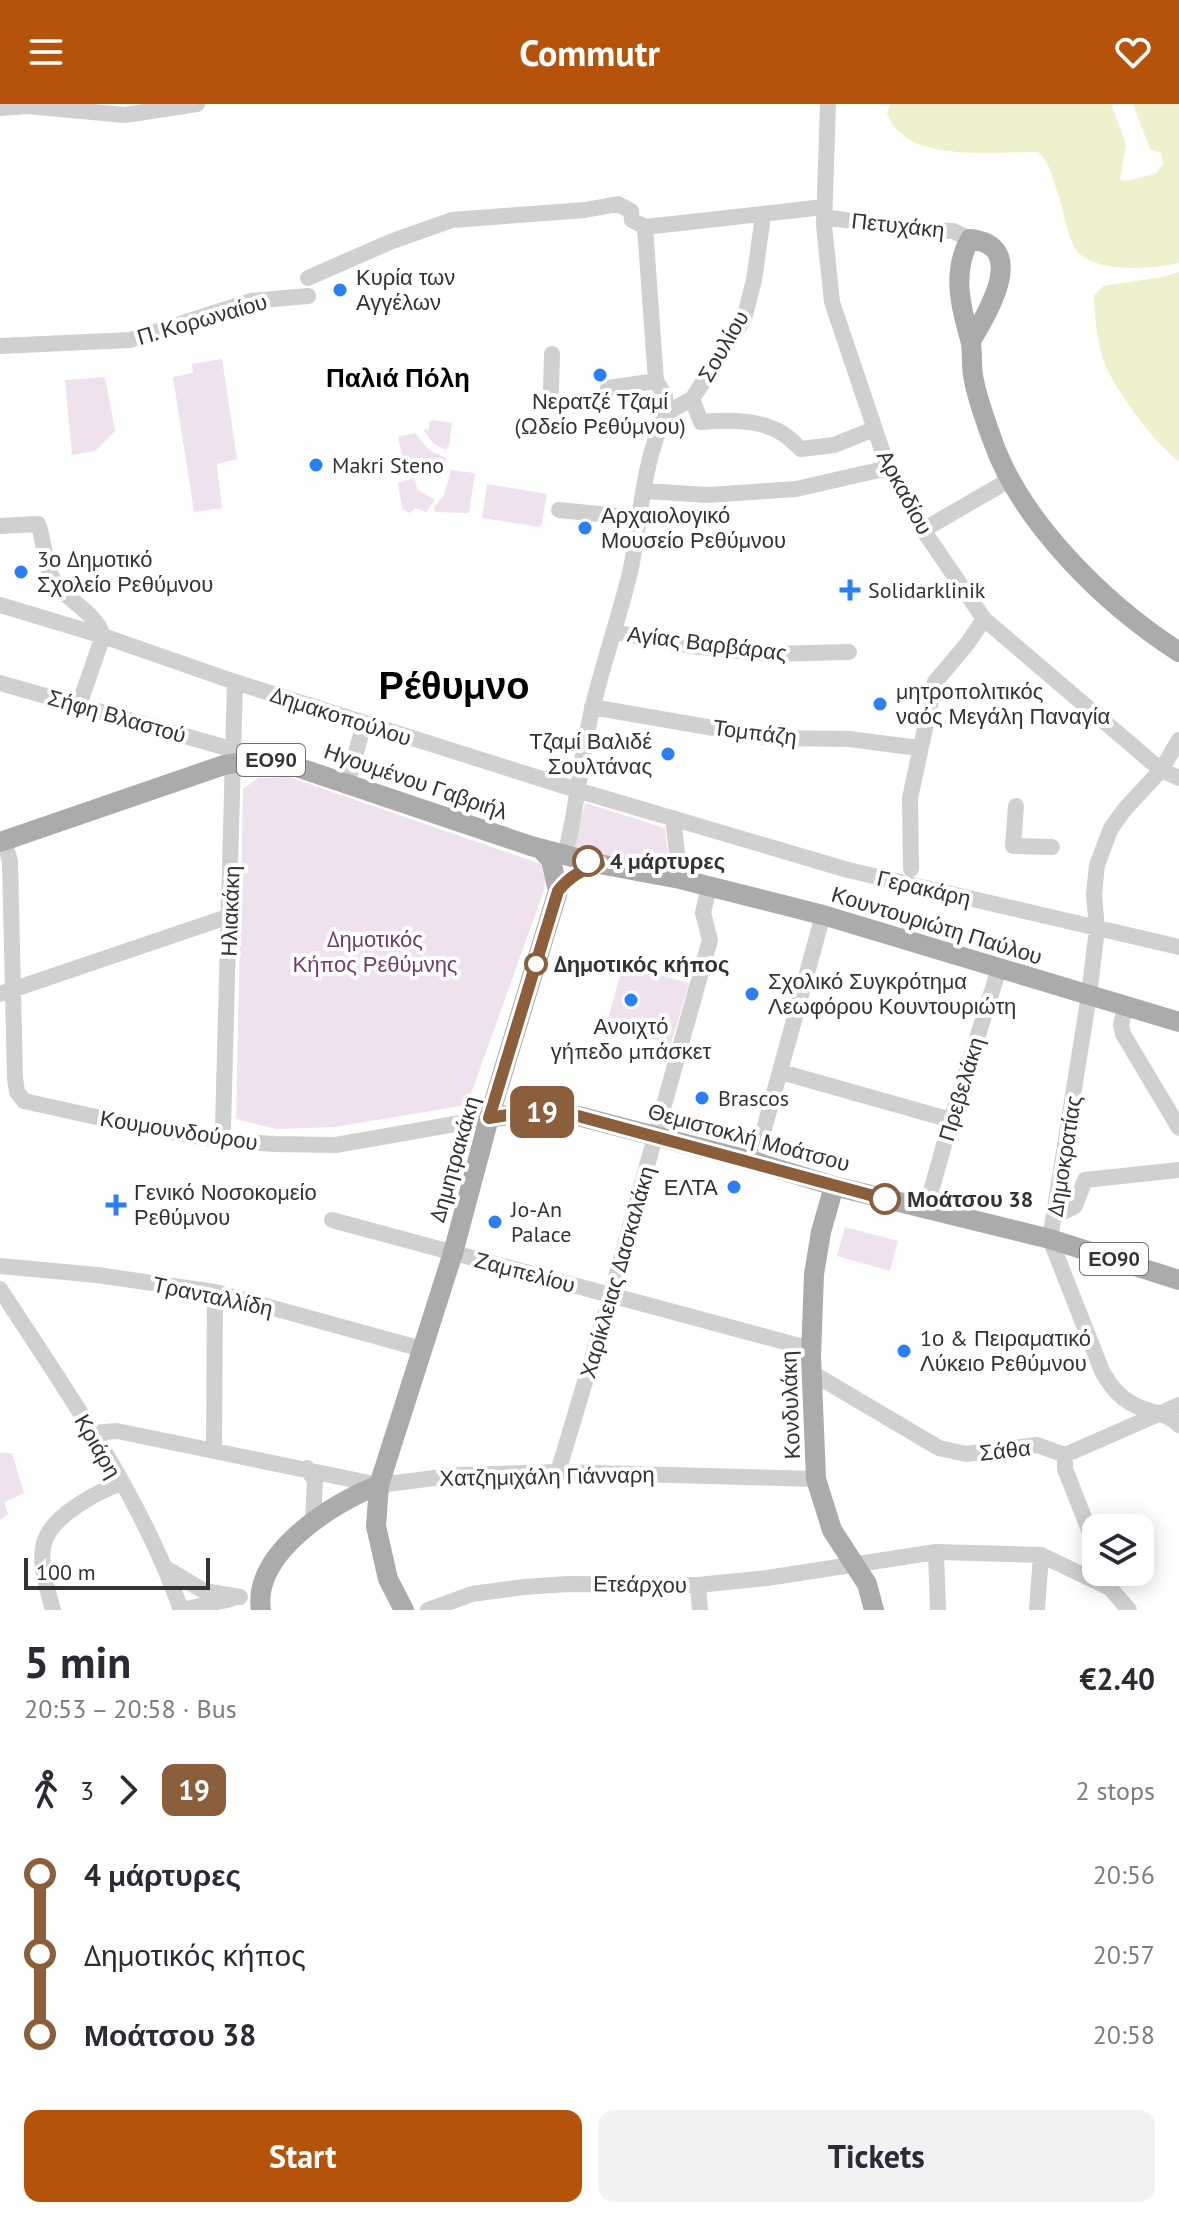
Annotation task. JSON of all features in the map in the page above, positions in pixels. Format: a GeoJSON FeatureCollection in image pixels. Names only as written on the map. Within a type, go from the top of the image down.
{"type":"FeatureCollection","features":[{"type":"Feature","properties":{"kind":"main road"},"geometry":{"type":"LineString","coordinates":[[971,341],[1002,272],[1002,259],[985,240],[970,239],[960,260],[962,318],[971,341],[973,377],[993,442],[1011,479],[1047,532],[1074,563],[1126,615],[1179,652]]}},
{"type":"Feature","properties":{"kind":"main road","name":"Ηγουμένου Γαβριήλ"},"geometry":{"type":"LineString","coordinates":[[2,842],[234,756],[279,761],[541,849]]}},
{"type":"Feature","properties":{"kind":"main road"},"geometry":{"type":"LineString","coordinates":[[541,849],[551,860],[558,891]]}},
{"type":"Feature","properties":{"kind":"main road","name":"ΕΟ90"},"geometry":{"type":"LineString","coordinates":[[541,849],[599,864],[680,879]]}},
{"type":"Feature","properties":{"kind":"main road"},"geometry":{"type":"LineString","coordinates":[[558,891],[575,874],[599,864]]}},
{"type":"Feature","properties":{"kind":"main road","name":"Κουντουριώτη Παύλου"},"geometry":{"type":"LineString","coordinates":[[680,879],[823,915],[1179,1022]]}},
{"type":"Feature","properties":{"kind":"main road","name":"Δημητρακάκη"},"geometry":{"type":"LineString","coordinates":[[404,1610],[388,1579],[376,1526],[379,1485],[453,1253],[489,1118],[558,891]]}},
{"type":"Feature","properties":{"kind":"main road","name":"Θεμιστοκλή Μοάτσου"},"geometry":{"type":"LineString","coordinates":[[489,1118],[535,1111],[578,1116],[834,1186],[1050,1239],[1179,1280]]}},
{"type":"Feature","properties":{"kind":"main road","name":"Κονδυλάκη"},"geometry":{"type":"LineString","coordinates":[[834,1186],[821,1232],[814,1274],[811,1349],[816,1479],[832,1530],[867,1584],[874,1610]]}},
{"type":"Feature","properties":{"kind":"main road"},"geometry":{"type":"LineString","coordinates":[[253,1602],[280,1555],[313,1520],[341,1501],[379,1485]]}},
{"type":"Feature","properties":{"kind":"street"},"geometry":{"type":"LineString","coordinates":[[0,108],[27,106],[125,115],[197,104]]}},
{"type":"Feature","properties":{"kind":"street","name":"Αρκαδίου"},"geometry":{"type":"LineString","coordinates":[[828,104],[824,212],[832,302],[888,468],[923,530],[984,619],[1161,770],[1179,778]]}},
{"type":"Feature","properties":{"kind":"street","name":"Π. Κορωναίου"},"geometry":{"type":"LineString","coordinates":[[0,346],[130,340],[251,301],[308,287],[390,242],[452,220],[585,210],[618,204],[631,211],[632,220],[645,227]]}},
{"type":"Feature","properties":{"kind":"street","name":"Πετυχάκη"},"geometry":{"type":"LineString","coordinates":[[645,227],[824,212],[900,228],[953,231],[970,239]]}},
{"type":"Feature","properties":{"kind":"street","name":"Σουλίου"},"geometry":{"type":"LineString","coordinates":[[666,413],[692,399],[744,319],[754,280],[763,216]]}},
{"type":"Feature","properties":{"kind":"street"},"geometry":{"type":"LineString","coordinates":[[565,855],[580,791],[592,707],[631,568],[651,452],[666,413],[665,396],[656,381],[645,227]]}},
{"type":"Feature","properties":{"kind":"street"},"geometry":{"type":"LineString","coordinates":[[551,390],[552,354]]}},
{"type":"Feature","properties":{"kind":"street"},"geometry":{"type":"LineString","coordinates":[[608,388],[656,381]]}},
{"type":"Feature","properties":{"kind":"street"},"geometry":{"type":"LineString","coordinates":[[692,399],[701,422],[727,420],[761,425],[780,432],[801,449],[834,445],[874,429]]}},
{"type":"Feature","properties":{"kind":"street"},"geometry":{"type":"LineString","coordinates":[[644,491],[708,495],[796,489],[888,468]]}},
{"type":"Feature","properties":{"kind":"street"},"geometry":{"type":"LineString","coordinates":[[923,530],[1011,479]]}},
{"type":"Feature","properties":{"kind":"street"},"geometry":{"type":"LineString","coordinates":[[559,510],[639,518]]}},
{"type":"Feature","properties":{"kind":"street"},"geometry":{"type":"LineString","coordinates":[[0,526],[38,524],[43,553],[53,581],[94,620],[103,636],[79,705]]}},
{"type":"Feature","properties":{"kind":"street","name":"Δημακοπούλου"},"geometry":{"type":"LineString","coordinates":[[0,605],[103,636],[364,724],[673,818]]}},
{"type":"Feature","properties":{"kind":"street"},"geometry":{"type":"LineString","coordinates":[[911,869],[910,798],[935,682],[984,619]]}},
{"type":"Feature","properties":{"kind":"street","name":"Αγίας Βαρβάρας"},"geometry":{"type":"LineString","coordinates":[[614,632],[691,646],[770,654],[849,652]]}},
{"type":"Feature","properties":{"kind":"street","name":"Ηλιακάκη"},"geometry":{"type":"LineString","coordinates":[[220,1140],[223,1127],[230,916],[235,682]]}},
{"type":"Feature","properties":{"kind":"street","name":"Σήφη Βλαστού"},"geometry":{"type":"LineString","coordinates":[[0,683],[79,705],[234,756]]}},
{"type":"Feature","properties":{"kind":"street","name":"Τομπάζη"},"geometry":{"type":"LineString","coordinates":[[592,707],[771,738],[849,739],[919,748]]}},
{"type":"Feature","properties":{"kind":"street"},"geometry":{"type":"LineString","coordinates":[[347,784],[364,724]]}},
{"type":"Feature","properties":{"kind":"street","name":"Δημοκρατίας"},"geometry":{"type":"LineString","coordinates":[[1179,740],[1161,770],[1125,809],[1103,846],[1097,865],[1094,894],[1097,929],[1089,995],[1050,1239],[1102,1371],[1113,1390],[1129,1403],[1162,1413],[1179,1425]]}},
{"type":"Feature","properties":{"kind":"street"},"geometry":{"type":"LineString","coordinates":[[1016,806],[1013,846],[1052,847]]}},
{"type":"Feature","properties":{"kind":"street"},"geometry":{"type":"LineString","coordinates":[[673,818],[680,879]]}},
{"type":"Feature","properties":{"kind":"street","name":"Γερακάρη"},"geometry":{"type":"LineString","coordinates":[[673,818],[848,870],[1179,947]]}},
{"type":"Feature","properties":{"kind":"street"},"geometry":{"type":"LineString","coordinates":[[2,842],[10,861],[6,991],[230,916]]}},
{"type":"Feature","properties":{"kind":"street","name":"Χαρίκλειας Δασκαλάκη"},"geometry":{"type":"LineString","coordinates":[[558,1472],[710,940],[703,913],[709,886]]}},
{"type":"Feature","properties":{"kind":"street"},"geometry":{"type":"LineString","coordinates":[[755,1162],[823,915]]}},
{"type":"Feature","properties":{"kind":"street","name":"Πρεβελάκη"},"geometry":{"type":"LineString","coordinates":[[926,1209],[999,969]]}},
{"type":"Feature","properties":{"kind":"street","name":"Κουμουνδούρου"},"geometry":{"type":"LineString","coordinates":[[6,991],[17,1092],[24,1101],[40,1106],[220,1140],[336,1145],[489,1118]]}},
{"type":"Feature","properties":{"kind":"street"},"geometry":{"type":"LineString","coordinates":[[1126,1005],[1121,1024],[1123,1034],[1179,1128]]}},
{"type":"Feature","properties":{"kind":"street"},"geometry":{"type":"LineString","coordinates":[[781,1072],[951,1120]]}},
{"type":"Feature","properties":{"kind":"street"},"geometry":{"type":"LineString","coordinates":[[1055,1216],[1075,1206],[1085,1180],[1179,1170]]}},
{"type":"Feature","properties":{"kind":"street","name":"Ζαμπελίου"},"geometry":{"type":"LineString","coordinates":[[332,1220],[811,1349]]}},
{"type":"Feature","properties":{"kind":"street","name":"Τρανταλλίδη"},"geometry":{"type":"LineString","coordinates":[[0,1266],[97,1275],[215,1292],[422,1349]]}},
{"type":"Feature","properties":{"kind":"street","name":"Κριάρη"},"geometry":{"type":"LineString","coordinates":[[0,1289],[93,1433],[167,1569],[182,1610]]}},
{"type":"Feature","properties":{"kind":"street"},"geometry":{"type":"LineString","coordinates":[[214,1450],[215,1292]]}},
{"type":"Feature","properties":{"kind":"street","name":"Σάθα"},"geometry":{"type":"LineString","coordinates":[[812,1373],[939,1448],[966,1454],[1037,1445],[1065,1455]]}},
{"type":"Feature","properties":{"kind":"street"},"geometry":{"type":"LineString","coordinates":[[1083,1514],[1065,1469],[1065,1455],[1179,1405]]}},
{"type":"Feature","properties":{"kind":"street","name":"Χατζημιχάλη Γιάνναρη"},"geometry":{"type":"LineString","coordinates":[[93,1433],[117,1431],[379,1485],[458,1475],[558,1472],[816,1479]]}},
{"type":"Feature","properties":{"kind":"street"},"geometry":{"type":"LineString","coordinates":[[307,1468],[315,1481],[313,1520]]}},
{"type":"Feature","properties":{"kind":"street"},"geometry":{"type":"LineString","coordinates":[[53,1610],[44,1567],[46,1537],[82,1502],[121,1483]]}},
{"type":"Feature","properties":{"kind":"street"},"geometry":{"type":"LineString","coordinates":[[936,1552],[938,1610]]}},
{"type":"Feature","properties":{"kind":"street","name":"Ετεάρχου"},"geometry":{"type":"LineString","coordinates":[[428,1610],[472,1594],[524,1587],[568,1584],[698,1585],[767,1578],[936,1552],[1041,1555]]}},
{"type":"Feature","properties":{"kind":"street"},"geometry":{"type":"LineString","coordinates":[[1037,1610],[1041,1555],[1082,1570]]}},
{"type":"Feature","properties":{"kind":"street"},"geometry":{"type":"LineString","coordinates":[[167,1569],[204,1591],[253,1602]]}},
{"type":"Feature","properties":{"kind":"street"},"geometry":{"type":"LineString","coordinates":[[698,1585],[700,1610]]}},
{"type":"Feature","properties":{"kind":"street"},"geometry":{"type":"LineString","coordinates":[[1114,1586],[1129,1610]]}},
{"type":"Feature","properties":{"kind":"street"},"geometry":{"type":"LineString","coordinates":[[182,1610],[253,1602]]}},
{"type":"Feature","properties":{"kind":"green space"},"geometry":{"type":"Polygon","coordinates":[[[222,359],[237,459],[217,464],[222,508],[194,512],[173,377],[193,373],[192,364],[222,359]]]}},
{"type":"Feature","properties":{"kind":"green space"},"geometry":{"type":"Polygon","coordinates":[[[105,377],[115,431],[95,451],[72,455],[65,380],[105,377]]]}},
{"type":"Feature","properties":{"kind":"green space"},"geometry":{"type":"Polygon","coordinates":[[[429,422],[452,423],[446,450],[433,443],[423,430],[429,429],[429,422]]]}},
{"type":"Feature","properties":{"kind":"green space"},"geometry":{"type":"Polygon","coordinates":[[[415,433],[429,450],[446,458],[446,465],[429,461],[405,468],[398,437],[415,433]]]}},
{"type":"Feature","properties":{"kind":"green space"},"geometry":{"type":"Polygon","coordinates":[[[451,470],[475,473],[469,513],[435,512],[434,507],[444,495],[451,470]]]}},
{"type":"Feature","properties":{"kind":"green space"},"geometry":{"type":"Polygon","coordinates":[[[414,478],[418,490],[435,500],[426,512],[415,508],[410,513],[402,509],[398,483],[414,478]]]}},
{"type":"Feature","properties":{"kind":"green space"},"geometry":{"type":"Polygon","coordinates":[[[487,484],[547,494],[541,527],[482,518],[487,484]]]}},
{"type":"Feature","properties":{"kind":"green space","name":"Δημοτικός Κήπος Ρεθύμνης"},"geometry":{"type":"Polygon","coordinates":[[[289,777],[541,864],[544,890],[467,1105],[335,1127],[276,1129],[236,1119],[243,789],[258,778],[289,777]]]}},
{"type":"Feature","properties":{"kind":"green space"},"geometry":{"type":"Polygon","coordinates":[[[585,803],[665,828],[670,871],[572,854],[585,803]]]}},
{"type":"Feature","properties":{"kind":"green space"},"geometry":{"type":"Polygon","coordinates":[[[623,965],[689,983],[671,1044],[606,1026],[623,965]]]}},
{"type":"Feature","properties":{"kind":"green space"},"geometry":{"type":"Polygon","coordinates":[[[845,1227],[898,1241],[890,1271],[837,1256],[845,1227]]]}},
{"type":"Feature","properties":{"kind":"green space"},"geometry":{"type":"Polygon","coordinates":[[[0,1453],[12,1453],[24,1493],[4,1502],[8,1514],[0,1520],[0,1453]]]}},
{"type":"Feature","properties":{"kind":"shaded area"},"geometry":{"type":"Polygon","coordinates":[[[891,104],[1111,104],[1126,144],[1120,180],[1127,181],[1157,173],[1163,163],[1161,153],[1150,149],[1133,104],[1179,104],[1179,263],[1122,268],[1081,255],[1073,245],[1050,171],[1038,152],[976,153],[931,148],[912,141],[897,130],[887,113],[891,104]]]}},
{"type":"Feature","properties":{"kind":"shaded area"},"geometry":{"type":"Polygon","coordinates":[[[1179,272],[1179,462],[1139,419],[1107,369],[1097,333],[1094,295],[1104,286],[1179,272]]]}},
{"type":"Feature","properties":{"kind":"bus line","name":"19"},"geometry":{"type":"LineString","coordinates":[[588,861],[599,864],[583,869],[558,891],[489,1118],[535,1111],[578,1116],[885,1199]]}},
{"type":"Feature","properties":{"kind":"place","name":"Κυρία των Αγγέλων"},"geometry":{"type":"Point","coordinates":[340,290]}},
{"type":"Feature","properties":{"kind":"place","name":"Νερατζέ Τζαμί (Ωδείο Ρεθύμνου)"},"geometry":{"type":"Point","coordinates":[600,375]}},
{"type":"Feature","properties":{"kind":"place","name":"Makri Steno"},"geometry":{"type":"Point","coordinates":[316,465]}},
{"type":"Feature","properties":{"kind":"place","name":"Αρχαιολογικό Μουσείο Ρεθύμνου"},"geometry":{"type":"Point","coordinates":[585,528]}},
{"type":"Feature","properties":{"kind":"place","name":"3ο Δημοτικό Σχολείο Ρεθύμνου"},"geometry":{"type":"Point","coordinates":[21,572]}},
{"type":"Feature","properties":{"kind":"place","name":"Solidarklinik"},"geometry":{"type":"Point","coordinates":[850,590]}},
{"type":"Feature","properties":{"kind":"place","name":"μητροπολιτικός ναός Μεγάλη Παναγία"},"geometry":{"type":"Point","coordinates":[880,704]}},
{"type":"Feature","properties":{"kind":"place","name":"Τζαμί Βαλιδέ Σουλτάνας"},"geometry":{"type":"Point","coordinates":[668,754]}},
{"type":"Feature","properties":{"kind":"place","name":"4 μάρτυρες"},"geometry":{"type":"Point","coordinates":[588,861]}},
{"type":"Feature","properties":{"kind":"place","name":"Δημοτικός κήπος"},"geometry":{"type":"Point","coordinates":[536,964]}},
{"type":"Feature","properties":{"kind":"place","name":"Σχολικό Συγκρότημα Λεωφόρου Κουντουριώτη"},"geometry":{"type":"Point","coordinates":[752,994]}},
{"type":"Feature","properties":{"kind":"place","name":"Ανοιχτό γήπεδο μπάσκετ"},"geometry":{"type":"Point","coordinates":[631,1000]}},
{"type":"Feature","properties":{"kind":"place","name":"Brascos"},"geometry":{"type":"Point","coordinates":[702,1098]}},
{"type":"Feature","properties":{"kind":"place","name":"ΕΛΤΑ"},"geometry":{"type":"Point","coordinates":[734,1187]}},
{"type":"Feature","properties":{"kind":"place","name":"Μοάτσου 38"},"geometry":{"type":"Point","coordinates":[885,1199]}},
{"type":"Feature","properties":{"kind":"place","name":"Γενικό Νοσοκομείο Ρεθύμνου"},"geometry":{"type":"Point","coordinates":[116,1205]}},
{"type":"Feature","properties":{"kind":"place","name":"Jo-An Palace"},"geometry":{"type":"Point","coordinates":[495,1222]}},
{"type":"Feature","properties":{"kind":"place","name":"1ο & Πειραματικό Λύκειο Ρεθύμνου"},"geometry":{"type":"Point","coordinates":[904,1351]}},
{"type":"Feature","properties":{"kind":"district","name":"Παλιά Πόλη"},"geometry":{"type":"Point","coordinates":[398,377]}},
{"type":"Feature","properties":{"kind":"district","name":"Ρέθυμνο"},"geometry":{"type":"Point","coordinates":[454,684]}}]}
